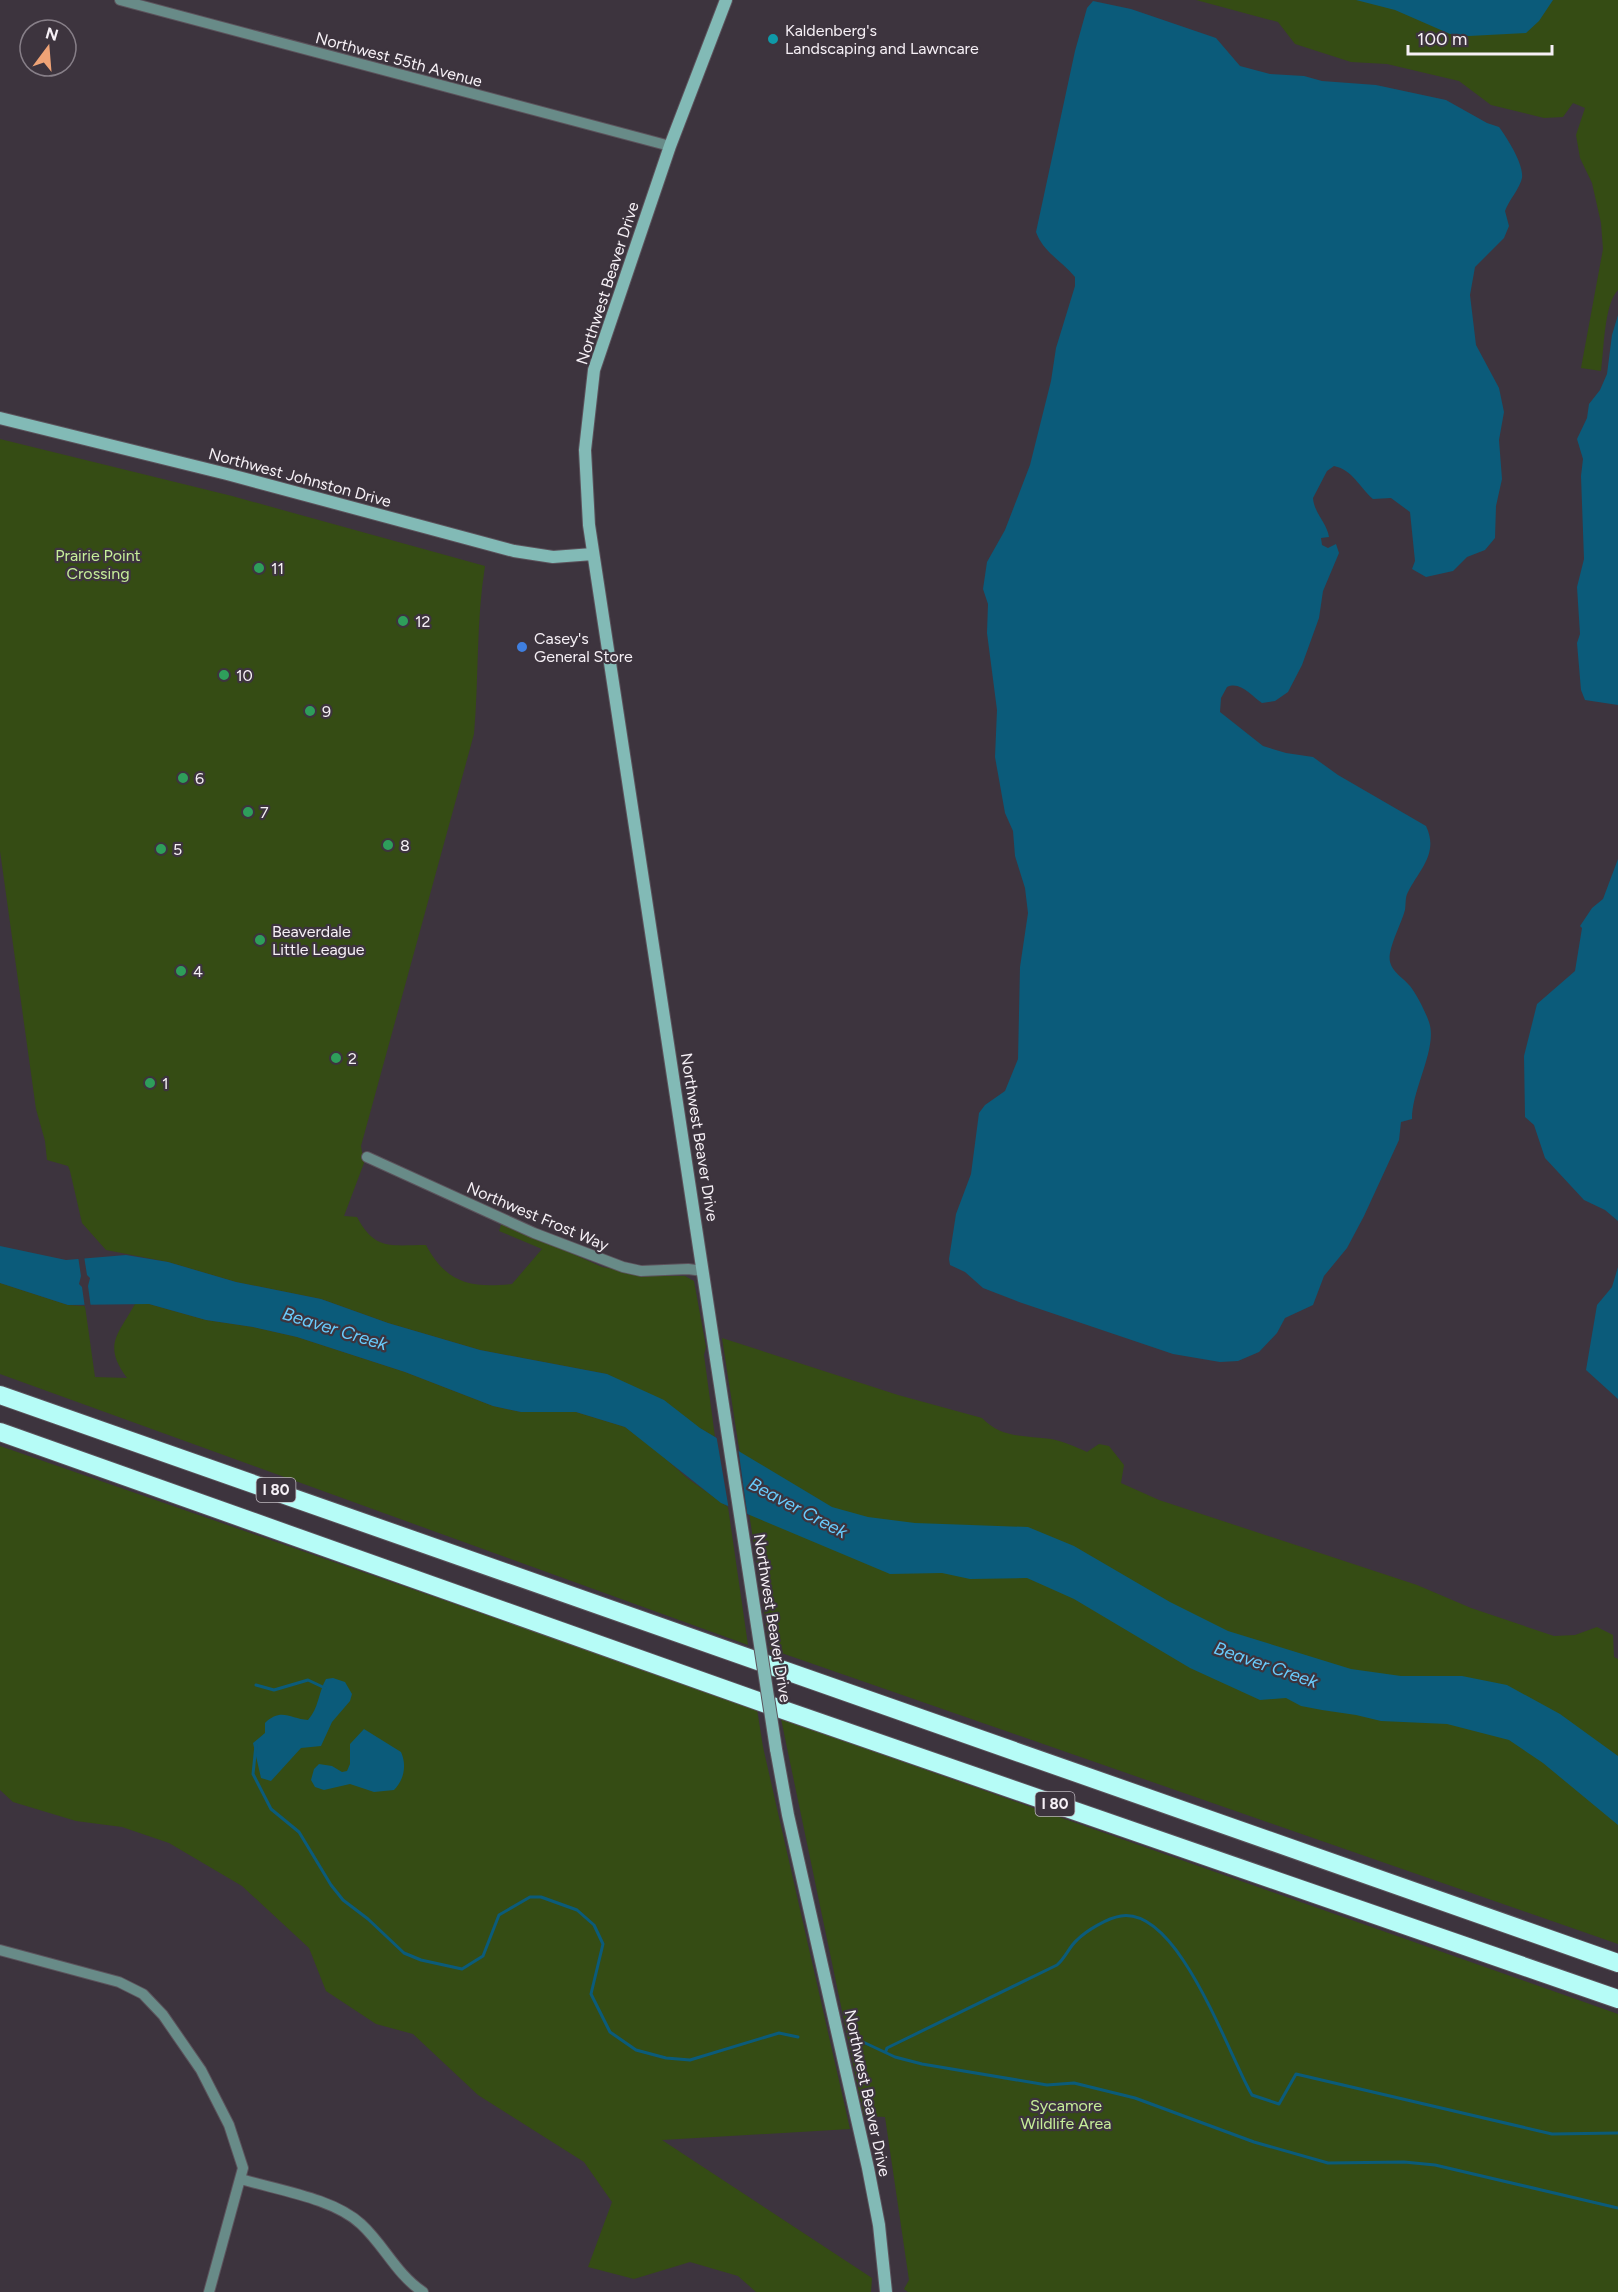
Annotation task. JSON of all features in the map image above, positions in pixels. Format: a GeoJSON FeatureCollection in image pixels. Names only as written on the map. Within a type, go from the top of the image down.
{"type":"FeatureCollection","features":[{"type":"Feature","properties":{"kind":"highway","name":"I 80"},"geometry":{"type":"LineString","coordinates":[[0,1395],[1618,1963]]}},
{"type":"Feature","properties":{"kind":"highway","name":"I 80"},"geometry":{"type":"LineString","coordinates":[[0,1432],[795,1713],[1618,1999]]}},
{"type":"Feature","properties":{"kind":"main road","name":"Northwest Beaver Drive"},"geometry":{"type":"LineString","coordinates":[[726,0],[670,146],[594,370],[585,450],[587,504],[776,1749],[788,1815],[868,2168],[879,2225],[886,2292]]}},
{"type":"Feature","properties":{"kind":"main road","name":"Northwest Johnston Drive"},"geometry":{"type":"LineString","coordinates":[[0,418],[227,474],[514,551],[553,557],[593,554]]}},
{"type":"Feature","properties":{"kind":"street","name":"Northwest 55th Avenue"},"geometry":{"type":"LineString","coordinates":[[120,0],[670,146]]}},
{"type":"Feature","properties":{"kind":"street","name":"Northwest Frost Way"},"geometry":{"type":"LineString","coordinates":[[367,1157],[534,1233],[623,1267],[641,1271],[687,1269],[703,1271]]}},
{"type":"Feature","properties":{"kind":"street"},"geometry":{"type":"LineString","coordinates":[[0,1950],[118,1982],[151,2001],[182,2041],[214,2093],[237,2146],[243,2168],[209,2292]]}},
{"type":"Feature","properties":{"kind":"street"},"geometry":{"type":"LineString","coordinates":[[241,2180],[342,2210],[363,2226],[407,2281],[423,2292]]}},
{"type":"Feature","properties":{"kind":"green space"},"geometry":{"type":"Polygon","coordinates":[[[1196,0],[1618,0],[1618,290],[1613,297],[1607,316],[1601,371],[1581,368],[1603,249],[1601,223],[1592,183],[1580,158],[1576,135],[1585,108],[1573,103],[1563,117],[1544,118],[1491,105],[1459,81],[1387,64],[1351,62],[1295,44],[1278,22],[1196,0]]]}},
{"type":"Feature","properties":{"kind":"green space","name":"Prairie Point Crossing"},"geometry":{"type":"Polygon","coordinates":[[[0,439],[232,496],[485,566],[480,608],[474,734],[361,1146],[364,1163],[344,1216],[357,1217],[370,1236],[385,1244],[426,1245],[434,1258],[452,1276],[472,1284],[512,1284],[542,1249],[499,1231],[502,1222],[602,1267],[651,1276],[685,1276],[694,1281],[706,1347],[704,1355],[715,1437],[607,1374],[480,1350],[388,1323],[321,1299],[236,1282],[168,1262],[106,1250],[82,1223],[68,1166],[47,1160],[45,1141],[36,1109],[0,851],[0,439]]]}},
{"type":"Feature","properties":{"kind":"green space"},"geometry":{"type":"Polygon","coordinates":[[[0,1283],[68,1305],[85,1306],[95,1377],[127,1378],[116,1357],[115,1341],[135,1304],[149,1304],[206,1320],[297,1337],[405,1372],[493,1406],[521,1412],[576,1412],[625,1427],[656,1450],[687,1478],[728,1507],[748,1645],[0,1374],[0,1283]]]}},
{"type":"Feature","properties":{"kind":"green space"},"geometry":{"type":"Polygon","coordinates":[[[722,1338],[898,1395],[982,1418],[1006,1433],[1056,1440],[1087,1452],[1099,1444],[1109,1446],[1124,1465],[1121,1483],[1159,1500],[1417,1585],[1471,1608],[1554,1636],[1575,1635],[1597,1627],[1613,1635],[1614,1657],[1618,1659],[1618,1944],[770,1649],[722,1338]]]}},
{"type":"Feature","properties":{"kind":"green space"},"geometry":{"type":"Polygon","coordinates":[[[0,1446],[757,1709],[763,1747],[850,2129],[662,2140],[872,2278],[871,2292],[756,2292],[738,2276],[690,2262],[634,2279],[588,2267],[612,2202],[584,2162],[478,2095],[413,2034],[376,2024],[326,1991],[309,1948],[242,1886],[169,1843],[122,1827],[76,1821],[13,1802],[0,1790],[0,1446]]]}},
{"type":"Feature","properties":{"kind":"green space","name":"Sycamore Wildlife Area"},"geometry":{"type":"Polygon","coordinates":[[[781,1719],[1618,2014],[1618,2292],[908,2292],[904,2289],[909,2280],[885,2117],[864,2116],[781,1719]]]}},
{"type":"Feature","properties":{"kind":"water"},"geometry":{"type":"Polygon","coordinates":[[[1356,0],[1553,0],[1539,21],[1526,33],[1469,36],[1450,34],[1395,10],[1356,0]]]}},
{"type":"Feature","properties":{"kind":"water"},"geometry":{"type":"Polygon","coordinates":[[[1093,1],[1131,9],[1216,38],[1240,66],[1270,74],[1376,85],[1446,100],[1487,123],[1499,127],[1514,151],[1522,172],[1521,182],[1505,211],[1509,226],[1504,238],[1475,267],[1470,295],[1476,345],[1499,388],[1504,412],[1499,440],[1502,479],[1496,506],[1495,538],[1485,550],[1467,557],[1453,571],[1426,577],[1412,569],[1415,561],[1410,512],[1391,498],[1373,499],[1351,475],[1334,466],[1327,471],[1313,498],[1329,537],[1321,538],[1322,545],[1328,548],[1336,544],[1339,553],[1323,591],[1319,618],[1302,665],[1288,692],[1275,701],[1262,703],[1237,686],[1227,687],[1221,698],[1220,712],[1263,746],[1286,753],[1313,757],[1338,775],[1426,826],[1430,844],[1426,860],[1407,894],[1405,910],[1390,953],[1393,968],[1410,986],[1421,1003],[1431,1032],[1428,1056],[1416,1094],[1412,1119],[1401,1122],[1399,1140],[1364,1216],[1347,1248],[1324,1276],[1313,1305],[1285,1318],[1277,1333],[1259,1352],[1238,1361],[1220,1362],[1173,1354],[1019,1302],[983,1288],[965,1272],[950,1265],[949,1259],[956,1214],[971,1174],[979,1113],[985,1105],[1005,1091],[1018,1059],[1020,967],[1028,913],[1025,888],[1015,856],[1013,831],[1005,813],[995,757],[997,710],[987,633],[988,604],[983,589],[987,562],[1005,530],[1030,465],[1051,381],[1056,348],[1075,286],[1075,277],[1048,251],[1036,232],[1075,51],[1087,8],[1093,1]]]}},
{"type":"Feature","properties":{"kind":"water"},"geometry":{"type":"Polygon","coordinates":[[[1618,315],[1618,705],[1585,700],[1581,690],[1577,643],[1580,634],[1577,587],[1584,559],[1581,476],[1583,459],[1577,439],[1587,418],[1589,404],[1600,390],[1607,374],[1612,335],[1618,315]]]}},
{"type":"Feature","properties":{"kind":"water"},"geometry":{"type":"Polygon","coordinates":[[[1618,859],[1618,1221],[1605,1210],[1584,1200],[1545,1158],[1534,1125],[1525,1117],[1524,1056],[1537,1004],[1575,971],[1582,928],[1580,926],[1592,908],[1603,899],[1618,859]]]}},
{"type":"Feature","properties":{"kind":"water","name":"Beaver Creek"},"geometry":{"type":"Polygon","coordinates":[[[0,1246],[66,1260],[126,1255],[168,1262],[236,1282],[321,1299],[388,1323],[480,1350],[607,1374],[664,1400],[700,1428],[832,1507],[868,1517],[915,1523],[1028,1527],[1074,1546],[1170,1602],[1228,1631],[1351,1669],[1401,1676],[1462,1676],[1507,1685],[1560,1714],[1618,1756],[1618,1825],[1543,1763],[1509,1740],[1447,1724],[1381,1721],[1322,1710],[1301,1706],[1286,1698],[1260,1700],[1190,1668],[1074,1599],[1027,1578],[970,1579],[942,1573],[890,1574],[721,1503],[625,1427],[576,1412],[521,1412],[493,1406],[405,1372],[297,1337],[206,1320],[149,1304],[68,1305],[0,1283],[0,1246]]]}},
{"type":"Feature","properties":{"kind":"water"},"geometry":{"type":"Polygon","coordinates":[[[1618,1267],[1618,1399],[1586,1370],[1597,1305],[1612,1287],[1618,1267]]]}},
{"type":"Feature","properties":{"kind":"water"},"geometry":{"type":"Polygon","coordinates":[[[333,1678],[345,1682],[352,1694],[350,1701],[332,1722],[321,1746],[301,1748],[271,1781],[261,1778],[253,1743],[265,1733],[265,1723],[281,1715],[308,1720],[326,1679],[333,1678]]]}},
{"type":"Feature","properties":{"kind":"water"},"geometry":{"type":"Polygon","coordinates":[[[364,1729],[401,1752],[404,1767],[402,1777],[394,1790],[374,1792],[350,1784],[324,1790],[315,1787],[311,1780],[314,1769],[319,1764],[332,1766],[342,1772],[347,1771],[350,1764],[350,1744],[364,1729]]]}},
{"type":"Feature","properties":{"kind":"pier"},"geometry":{"type":"Polygon","coordinates":[[[78,1256],[84,1256],[87,1275],[90,1278],[88,1286],[91,1308],[85,1308],[82,1287],[79,1284],[81,1276],[78,1256]]]}},
{"type":"Feature","properties":{"kind":"pier"},"geometry":{"type":"Polygon","coordinates":[[[716,1434],[738,1447],[748,1519],[729,1510],[716,1434]]]}},
{"type":"Feature","properties":{"kind":"waterway"},"geometry":{"type":"LineString","coordinates":[[256,1685],[274,1690],[308,1680],[325,1688]]}},
{"type":"Feature","properties":{"kind":"waterway"},"geometry":{"type":"LineString","coordinates":[[256,1745],[253,1774],[271,1809],[299,1832],[331,1885],[343,1900],[368,1919],[404,1953],[421,1960],[462,1969],[483,1956],[499,1915],[530,1897],[541,1897],[577,1910],[594,1925],[603,1944],[591,1994],[610,2032],[636,2050],[666,2058],[690,2060],[779,2033],[798,2037]]}},
{"type":"Feature","properties":{"kind":"waterway"},"geometry":{"type":"LineString","coordinates":[[886,2051],[887,2048],[1057,1965],[1074,1943],[1086,1933],[1103,1922],[1121,1916],[1142,1919],[1163,1934],[1182,1958],[1215,2018],[1252,2095],[1279,2104],[1296,2074],[1552,2134],[1618,2133]]}},
{"type":"Feature","properties":{"kind":"waterway"},"geometry":{"type":"LineString","coordinates":[[863,2042],[895,2057],[922,2064],[1047,2085],[1074,2083],[1135,2098],[1254,2142],[1328,2163],[1404,2162],[1435,2165],[1618,2208]]}},
{"type":"Feature","properties":{"kind":"place","name":"Kaldenberg's Landscaping and Lawncare"},"geometry":{"type":"Point","coordinates":[773,39]}},
{"type":"Feature","properties":{"kind":"place","name":"11"},"geometry":{"type":"Point","coordinates":[259,568]}},
{"type":"Feature","properties":{"kind":"place","name":"12"},"geometry":{"type":"Point","coordinates":[403,621]}},
{"type":"Feature","properties":{"kind":"place","name":"Casey's General Store"},"geometry":{"type":"Point","coordinates":[522,647]}},
{"type":"Feature","properties":{"kind":"place","name":"10"},"geometry":{"type":"Point","coordinates":[224,675]}},
{"type":"Feature","properties":{"kind":"place","name":"9"},"geometry":{"type":"Point","coordinates":[310,711]}},
{"type":"Feature","properties":{"kind":"place","name":"6"},"geometry":{"type":"Point","coordinates":[183,778]}},
{"type":"Feature","properties":{"kind":"place","name":"7"},"geometry":{"type":"Point","coordinates":[248,812]}},
{"type":"Feature","properties":{"kind":"place","name":"8"},"geometry":{"type":"Point","coordinates":[388,845]}},
{"type":"Feature","properties":{"kind":"place","name":"5"},"geometry":{"type":"Point","coordinates":[161,849]}},
{"type":"Feature","properties":{"kind":"place","name":"Beaverdale Little League"},"geometry":{"type":"Point","coordinates":[260,940]}},
{"type":"Feature","properties":{"kind":"place","name":"4"},"geometry":{"type":"Point","coordinates":[181,971]}},
{"type":"Feature","properties":{"kind":"place","name":"2"},"geometry":{"type":"Point","coordinates":[336,1058]}},
{"type":"Feature","properties":{"kind":"place","name":"1"},"geometry":{"type":"Point","coordinates":[150,1083]}}]}
